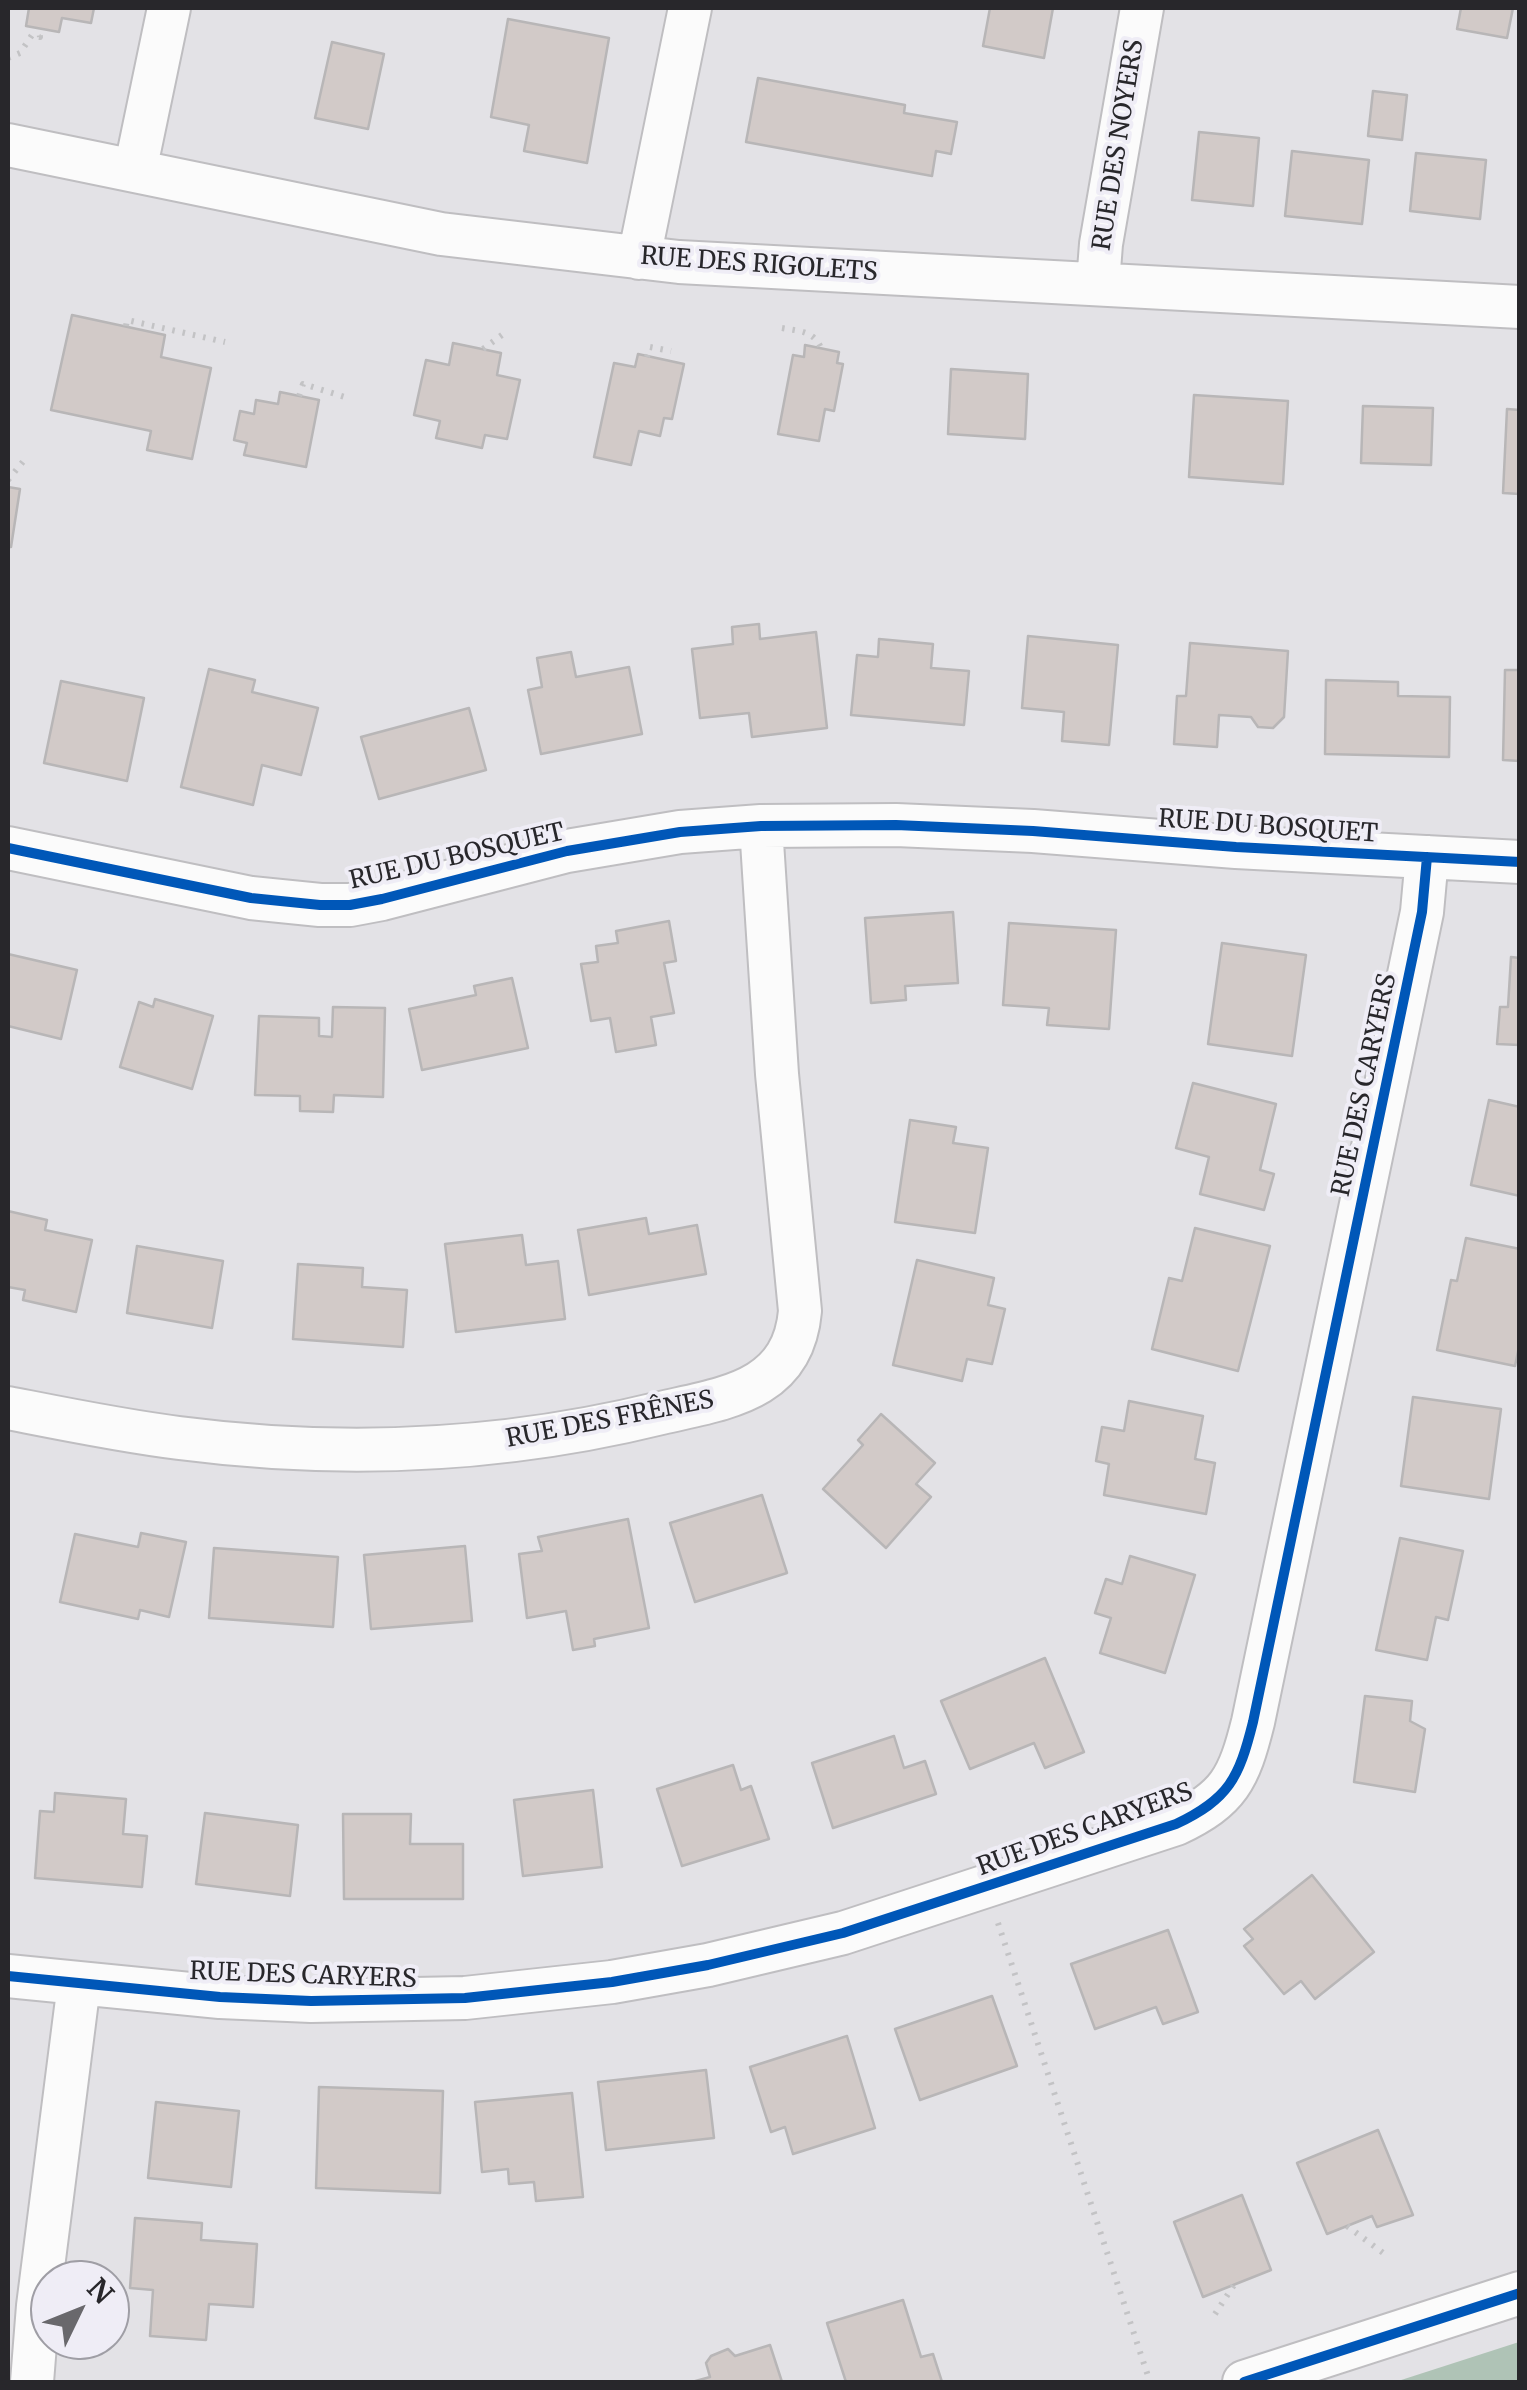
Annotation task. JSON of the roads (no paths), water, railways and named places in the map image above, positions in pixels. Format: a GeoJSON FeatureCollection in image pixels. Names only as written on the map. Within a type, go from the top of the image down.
{"type":"FeatureCollection","features":[{"type":"Feature","properties":{"kind":"street"},"geometry":{"type":"LineString","coordinates":[[135,171],[169,8]]}},
{"type":"Feature","properties":{"kind":"street"},"geometry":{"type":"LineString","coordinates":[[639,258],[690,8]]}},
{"type":"Feature","properties":{"kind":"street","name":"RUE DES NOYERS"},"geometry":{"type":"LineString","coordinates":[[1098,283],[1101,244],[1142,8]]}},
{"type":"Feature","properties":{"kind":"street","name":"RUE DES RIGOLETS"},"geometry":{"type":"LineString","coordinates":[[8,146],[442,234],[639,258],[1520,307]]}},
{"type":"Feature","properties":{"kind":"street","name":"RUE DU BOSQUET"},"geometry":{"type":"LineString","coordinates":[[8,848],[250,898],[290,904],[350,905],[567,851],[680,832],[761,826],[896,825],[1032,831],[1520,862]]}},
{"type":"Feature","properties":{"kind":"street","name":"RUE DES FRÊNES"},"geometry":{"type":"LineString","coordinates":[[8,1408],[179,1438],[328,1449],[439,1449],[625,1422],[746,1391],[762,1382],[790,1351],[800,1311],[761,826]]}},
{"type":"Feature","properties":{"kind":"street","name":"RUE DES CARYERS"},"geometry":{"type":"LineString","coordinates":[[8,1976],[220,1997],[381,2001],[466,1998],[612,1982],[737,1959],[843,1933],[1176,1824],[1206,1810],[1221,1798],[1240,1768],[1253,1722],[1422,912],[1427,857]]}},
{"type":"Feature","properties":{"kind":"street"},"geometry":{"type":"LineString","coordinates":[[32,2382],[79,1984]]}},
{"type":"Feature","properties":{"kind":"street"},"geometry":{"type":"LineString","coordinates":[[1244,2382],[1520,2292]]}}]}
